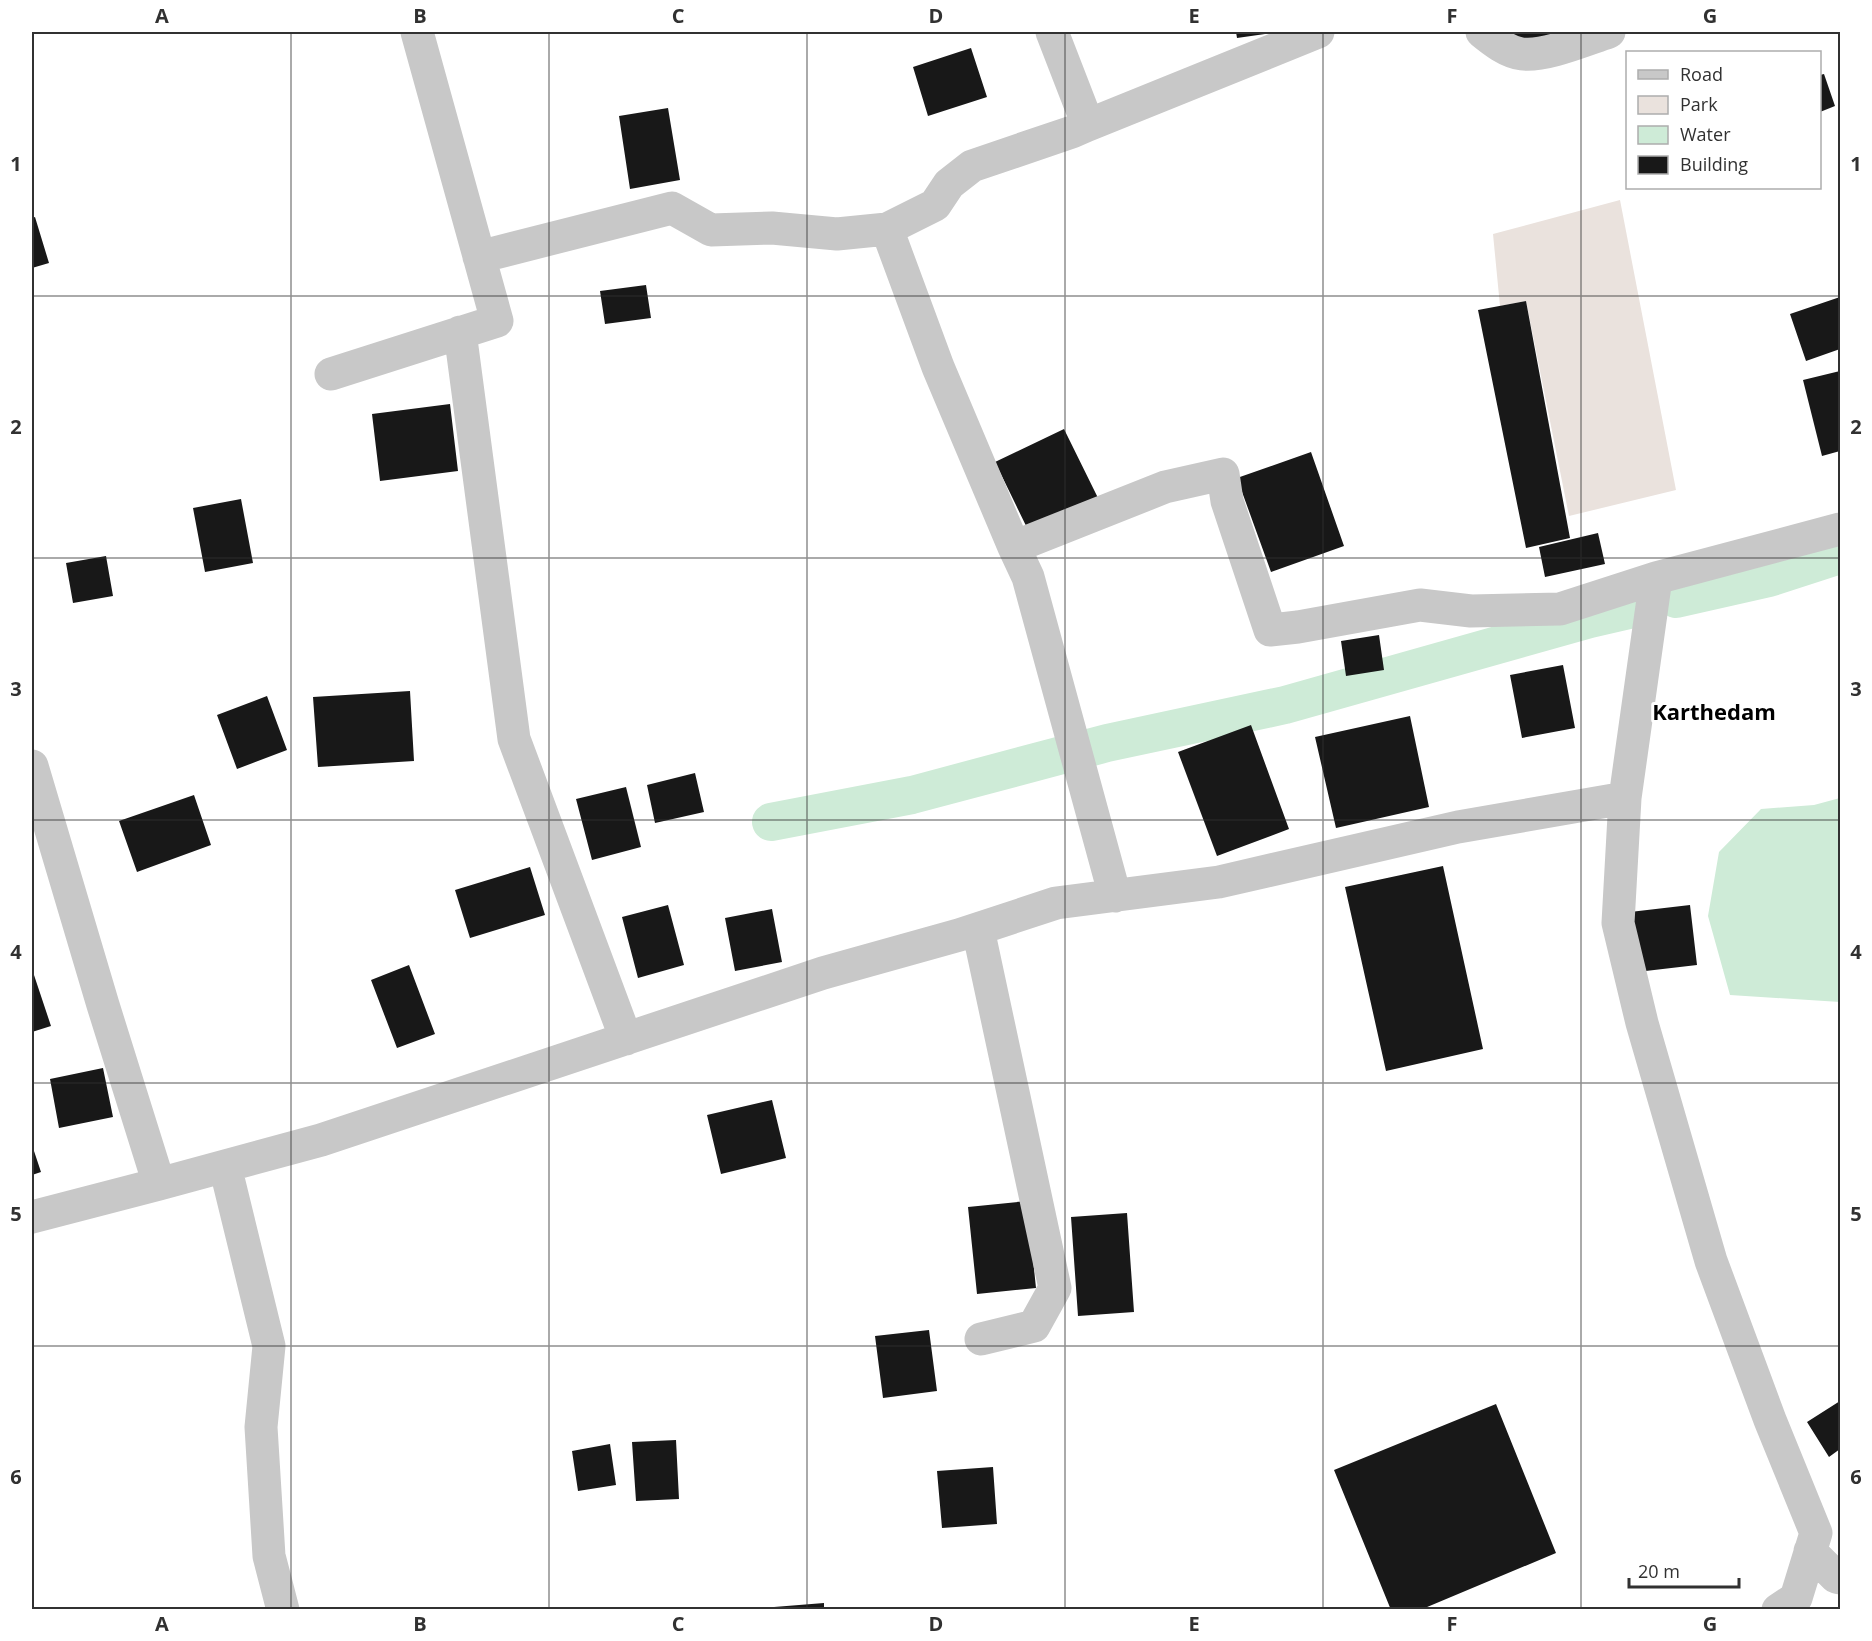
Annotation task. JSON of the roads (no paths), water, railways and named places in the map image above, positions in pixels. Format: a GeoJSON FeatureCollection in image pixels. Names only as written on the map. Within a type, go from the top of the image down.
{"type":"FeatureCollection","features":[{"type":"Feature","properties":{"kind":"street"},"geometry":{"type":"LineString","coordinates":[[331,374],[497,321],[417,32]]}},
{"type":"Feature","properties":{"kind":"street"},"geometry":{"type":"LineString","coordinates":[[1052,32],[1088,125]]}},
{"type":"Feature","properties":{"kind":"street"},"geometry":{"type":"LineString","coordinates":[[479,257],[672,208],[711,230],[772,228],[837,234],[887,229],[935,205],[949,184],[972,166],[1072,132],[1318,32]]}},
{"type":"Feature","properties":{"kind":"street"},"geometry":{"type":"LineString","coordinates":[[1482,32],[1506,49],[1524,54],[1557,49],[1609,32]]}},
{"type":"Feature","properties":{"kind":"street"},"geometry":{"type":"LineString","coordinates":[[887,229],[938,367],[1028,577],[1115,896]]}},
{"type":"Feature","properties":{"kind":"street"},"geometry":{"type":"LineString","coordinates":[[460,332],[514,739],[626,1039]]}},
{"type":"Feature","properties":{"kind":"street"},"geometry":{"type":"LineString","coordinates":[[1014,547],[1165,487],[1223,474],[1227,501],[1270,630],[1420,605],[1471,611],[1560,609],[1656,579],[1840,529]]}},
{"type":"Feature","properties":{"kind":"street"},"geometry":{"type":"LineString","coordinates":[[1656,579],[1625,798],[1618,924],[1642,1023],[1711,1261],[1770,1420],[1816,1533],[1796,1598],[1778,1610]]}},
{"type":"Feature","properties":{"kind":"street"},"geometry":{"type":"LineString","coordinates":[[32,766],[159,1184]]}},
{"type":"Feature","properties":{"kind":"street"},"geometry":{"type":"LineString","coordinates":[[32,1217],[321,1140],[823,973],[978,929],[1056,903],[1219,882],[1458,827],[1625,798]]}},
{"type":"Feature","properties":{"kind":"street"},"geometry":{"type":"LineString","coordinates":[[978,929],[1054,1288],[1034,1326],[981,1339]]}},
{"type":"Feature","properties":{"kind":"street"},"geometry":{"type":"LineString","coordinates":[[225,1166],[269,1346],[261,1427],[269,1556],[283,1610]]}},
{"type":"Feature","properties":{"kind":"street"},"geometry":{"type":"LineString","coordinates":[[1810,1551],[1836,1577],[1840,1578]]}},
{"type":"Feature","properties":{"kind":"water"},"geometry":{"type":"Polygon","coordinates":[[[1840,798],[1840,1002],[1730,995],[1708,916],[1719,852],[1761,809],[1814,805],[1840,798]]]}},
{"type":"Feature","properties":{"kind":"waterway"},"geometry":{"type":"LineString","coordinates":[[1676,599],[1769,578],[1840,555]]}},
{"type":"Feature","properties":{"kind":"waterway"},"geometry":{"type":"LineString","coordinates":[[771,822],[912,795],[1107,743],[1285,705],[1629,610]]}},
{"type":"Feature","properties":{"kind":"district","name":"Karthedam"},"geometry":{"type":"Point","coordinates":[1714,712]}}]}
